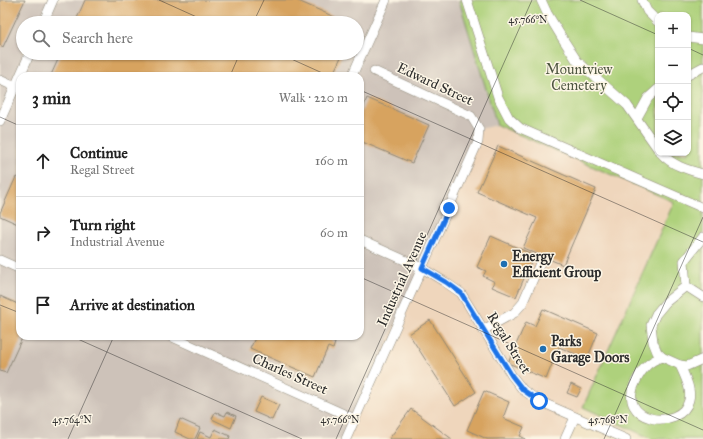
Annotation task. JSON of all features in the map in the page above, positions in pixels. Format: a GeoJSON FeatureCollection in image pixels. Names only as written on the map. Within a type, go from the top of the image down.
{"type":"FeatureCollection","features":[{"type":"Feature","properties":{"kind":"street"},"geometry":{"type":"LineString","coordinates":[[46,16],[53,0]]}},
{"type":"Feature","properties":{"kind":"street"},"geometry":{"type":"LineString","coordinates":[[364,49],[386,0]]}},
{"type":"Feature","properties":{"kind":"street"},"geometry":{"type":"LineString","coordinates":[[467,0],[498,97],[509,118],[520,128],[703,208]]}},
{"type":"Feature","properties":{"kind":"street"},"geometry":{"type":"LineString","coordinates":[[541,0],[560,36],[577,61],[627,105],[655,145]]}},
{"type":"Feature","properties":{"kind":"street"},"geometry":{"type":"LineString","coordinates":[[642,0],[647,11],[655,19]]}},
{"type":"Feature","properties":{"kind":"street"},"geometry":{"type":"LineString","coordinates":[[691,37],[703,39]]}},
{"type":"Feature","properties":{"kind":"street"},"geometry":{"type":"LineString","coordinates":[[23,72],[27,60]]}},
{"type":"Feature","properties":{"kind":"street"},"geometry":{"type":"LineString","coordinates":[[354,72],[359,60]]}},
{"type":"Feature","properties":{"kind":"street"},"geometry":{"type":"LineString","coordinates":[[691,73],[703,67]]}},
{"type":"Feature","properties":{"kind":"street","name":"Edward Street"},"geometry":{"type":"LineString","coordinates":[[374,72],[471,116],[479,129]]}},
{"type":"Feature","properties":{"kind":"street"},"geometry":{"type":"LineString","coordinates":[[0,80],[16,88]]}},
{"type":"Feature","properties":{"kind":"street"},"geometry":{"type":"LineString","coordinates":[[0,121],[16,90]]}},
{"type":"Feature","properties":{"kind":"street"},"geometry":{"type":"LineString","coordinates":[[637,118],[648,98],[655,92]]}},
{"type":"Feature","properties":{"kind":"street","name":"Industrial Avenue"},"geometry":{"type":"LineString","coordinates":[[346,439],[478,142],[479,129]]}},
{"type":"Feature","properties":{"kind":"street"},"geometry":{"type":"LineString","coordinates":[[664,156],[688,170],[703,174]]}},
{"type":"Feature","properties":{"kind":"street"},"geometry":{"type":"LineString","coordinates":[[686,286],[684,261],[703,237]]}},
{"type":"Feature","properties":{"kind":"street","name":"Regal Street"},"geometry":{"type":"LineString","coordinates":[[364,242],[422,268],[461,293],[512,376],[523,390],[539,401],[622,438]]}},
{"type":"Feature","properties":{"kind":"street"},"geometry":{"type":"LineString","coordinates":[[0,260],[16,267]]}},
{"type":"Feature","properties":{"kind":"street"},"geometry":{"type":"LineString","coordinates":[[483,330],[514,313],[522,304],[541,261]]}},
{"type":"Feature","properties":{"kind":"street"},"geometry":{"type":"LineString","coordinates":[[686,286],[703,297]]}},
{"type":"Feature","properties":{"kind":"street"},"geometry":{"type":"LineString","coordinates":[[686,286],[666,302],[656,314],[651,325],[653,342],[657,352],[662,357],[680,365],[687,366],[703,359]]}},
{"type":"Feature","properties":{"kind":"street","name":"Charles Street"},"geometry":{"type":"LineString","coordinates":[[179,340],[355,419]]}},
{"type":"Feature","properties":{"kind":"street"},"geometry":{"type":"LineString","coordinates":[[662,357],[652,360],[645,367],[631,390],[634,408],[651,419],[662,420],[673,417],[682,412],[689,400],[689,389],[680,365]]}},
{"type":"Feature","properties":{"kind":"street"},"geometry":{"type":"LineString","coordinates":[[565,439],[575,417]]}},
{"type":"Feature","properties":{"kind":"shaded area"},"geometry":{"type":"Polygon","coordinates":[[[0,0],[459,0],[497,125],[479,129],[346,439],[0,439],[0,0]]]}},
{"type":"Feature","properties":{"kind":"shaded area"},"geometry":{"type":"Polygon","coordinates":[[[497,125],[674,202],[583,407],[575,417],[565,439],[346,439],[479,129],[497,125]]]}},
{"type":"Feature","properties":{"kind":"green space","name":"Mountview Cemetery"},"geometry":{"type":"Polygon","coordinates":[[[459,0],[703,0],[703,439],[652,439],[583,407],[674,202],[497,125],[459,0]]]}},
{"type":"Feature","properties":{"kind":"building"},"geometry":{"type":"Polygon","coordinates":[[[0,0],[25,0],[18,16],[16,16],[16,19],[3,47],[0,45],[0,0]]]}},
{"type":"Feature","properties":{"kind":"building"},"geometry":{"type":"Polygon","coordinates":[[[85,0],[296,0],[332,16],[78,16],[85,0]]]}},
{"type":"Feature","properties":{"kind":"building"},"geometry":{"type":"Polygon","coordinates":[[[58,60],[340,60],[334,72],[52,72],[58,60]]]}},
{"type":"Feature","properties":{"kind":"building"},"geometry":{"type":"Polygon","coordinates":[[[367,98],[429,125],[412,163],[364,143],[364,105],[367,98]]]}},
{"type":"Feature","properties":{"kind":"building"},"geometry":{"type":"Polygon","coordinates":[[[498,146],[596,189],[563,265],[523,248],[537,218],[477,192],[498,146]]]}},
{"type":"Feature","properties":{"kind":"building"},"geometry":{"type":"Polygon","coordinates":[[[16,177],[16,223],[0,216],[16,177]]]}},
{"type":"Feature","properties":{"kind":"building"},"geometry":{"type":"Polygon","coordinates":[[[491,236],[534,255],[516,297],[492,287],[495,282],[483,276],[486,271],[477,267],[491,236]]]}},
{"type":"Feature","properties":{"kind":"building"},"geometry":{"type":"Polygon","coordinates":[[[0,296],[16,303],[16,340],[21,340],[6,373],[0,371],[0,296]]]}},
{"type":"Feature","properties":{"kind":"building"},"geometry":{"type":"Polygon","coordinates":[[[543,309],[598,333],[587,359],[559,347],[546,379],[508,363],[526,322],[535,326],[543,309]]]}},
{"type":"Feature","properties":{"kind":"building"},"geometry":{"type":"Polygon","coordinates":[[[430,320],[476,392],[455,406],[409,334],[430,320]]]}},
{"type":"Feature","properties":{"kind":"building"},"geometry":{"type":"Polygon","coordinates":[[[254,340],[331,340],[335,343],[333,349],[328,347],[315,377],[250,349],[254,340]]]}},
{"type":"Feature","properties":{"kind":"building"},"geometry":{"type":"Polygon","coordinates":[[[571,384],[581,389],[577,397],[567,393],[571,384]]]}},
{"type":"Feature","properties":{"kind":"building"},"geometry":{"type":"Polygon","coordinates":[[[484,391],[509,402],[503,418],[524,427],[520,436],[526,439],[487,439],[467,430],[484,391]]]}},
{"type":"Feature","properties":{"kind":"building"},"geometry":{"type":"Polygon","coordinates":[[[261,397],[279,405],[272,420],[254,412],[261,397]]]}},
{"type":"Feature","properties":{"kind":"building"},"geometry":{"type":"Polygon","coordinates":[[[411,409],[452,439],[389,439],[411,409]]]}},
{"type":"Feature","properties":{"kind":"building"},"geometry":{"type":"Polygon","coordinates":[[[215,412],[225,416],[227,412],[236,416],[231,428],[212,419],[215,412]]]}},
{"type":"Feature","properties":{"kind":"building"},"geometry":{"type":"Polygon","coordinates":[[[180,419],[200,428],[195,439],[190,439],[175,432],[180,419]]]}},
{"type":"Feature","properties":{"kind":"building"},"geometry":{"type":"Polygon","coordinates":[[[215,429],[230,436],[229,439],[197,439],[200,432],[211,437],[215,429]]]}},
{"type":"Feature","properties":{"kind":"place","name":"Energy Efficient Group"},"geometry":{"type":"Point","coordinates":[504,264]}},
{"type":"Feature","properties":{"kind":"place","name":"Parks Garage Doors"},"geometry":{"type":"Point","coordinates":[543,349]}},
{"type":"Feature","properties":{"kind":"route"},"geometry":{"type":"LineString","coordinates":[[449,208],[422,268],[461,293],[512,376],[523,390],[539,401]]}}]}
